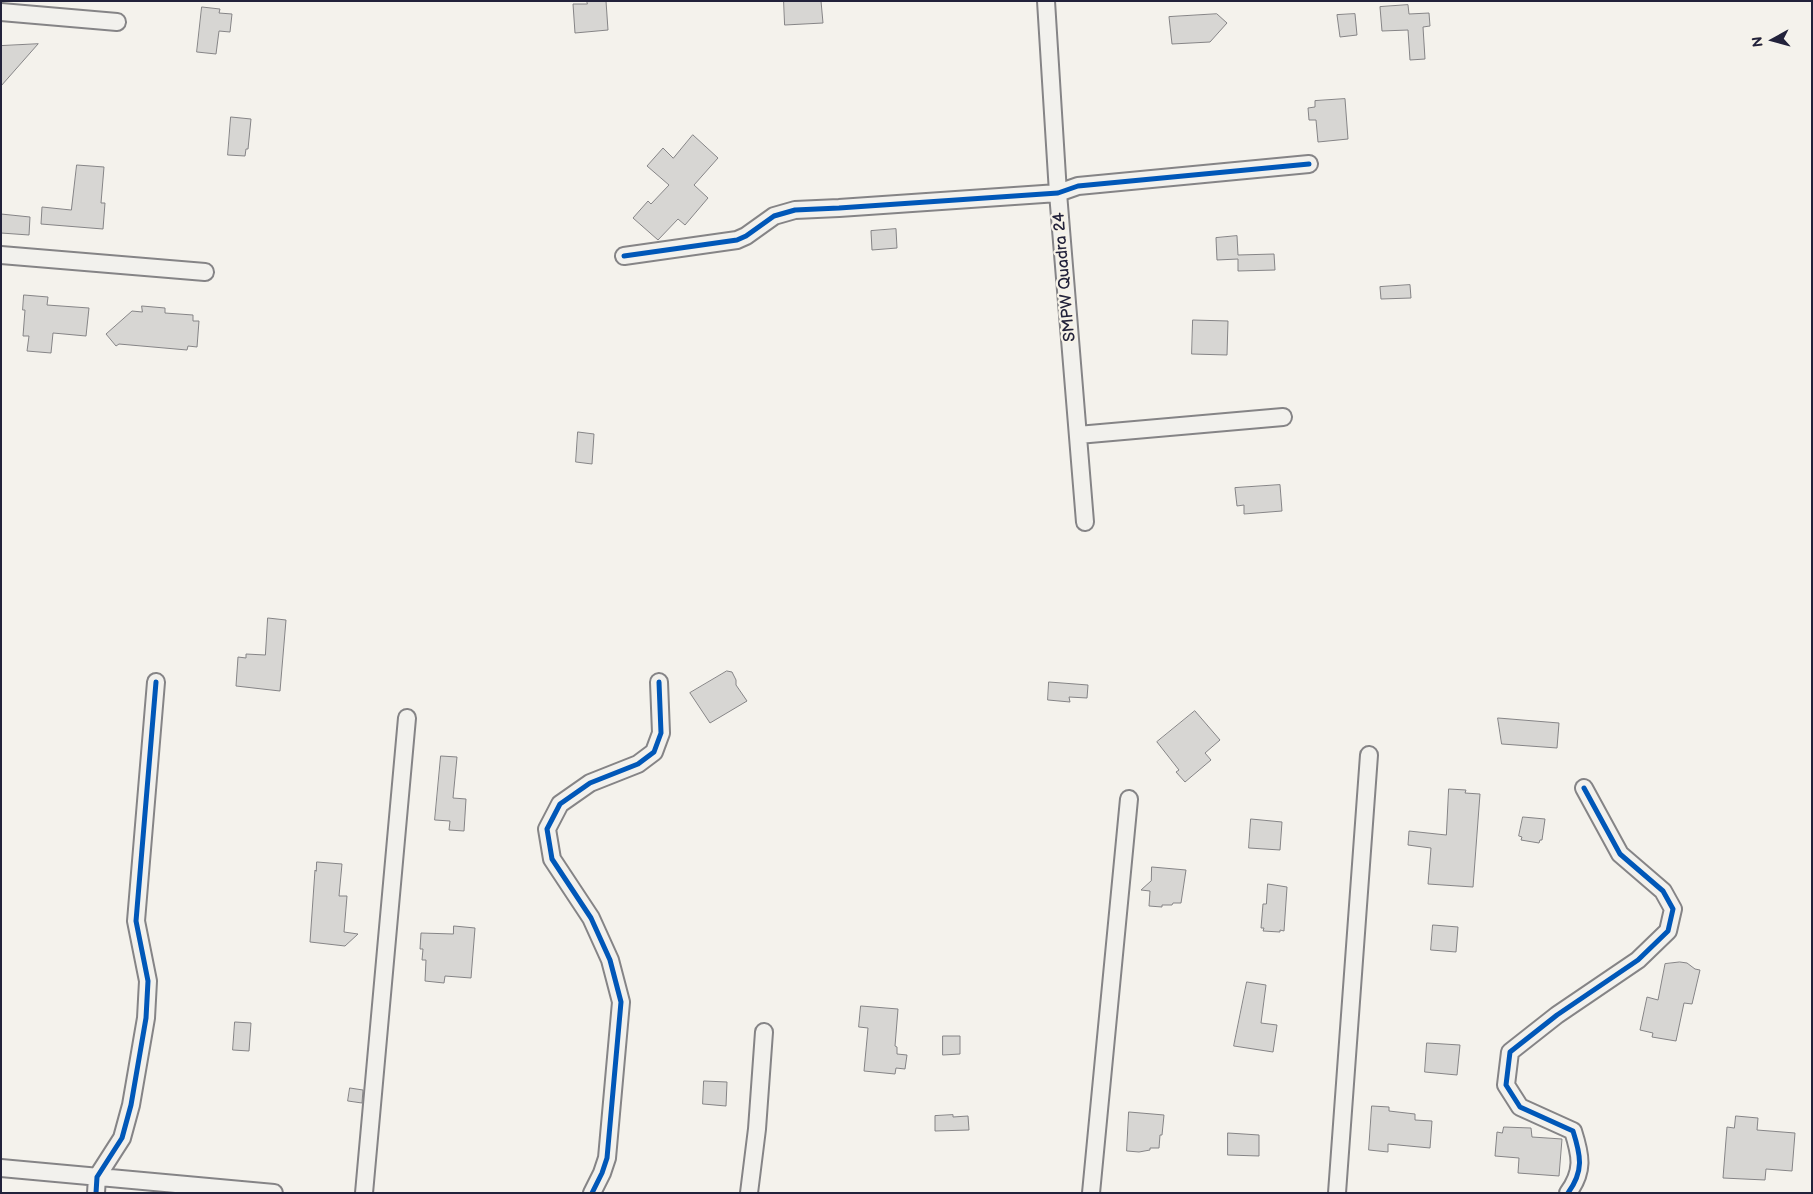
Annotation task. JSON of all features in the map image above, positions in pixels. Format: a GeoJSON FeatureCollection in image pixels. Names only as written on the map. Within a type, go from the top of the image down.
{"type":"FeatureCollection","features":[{"type":"Feature","properties":{"kind":"street","name":"SMPW Quadra 24"},"geometry":{"type":"LineString","coordinates":[[1046,1],[1058,193],[1085,522]]}},
{"type":"Feature","properties":{"kind":"street"},"geometry":{"type":"LineString","coordinates":[[1,12],[117,22]]}},
{"type":"Feature","properties":{"kind":"street"},"geometry":{"type":"LineString","coordinates":[[624,256],[737,240],[746,236],[774,216],[795,210],[1058,193],[1078,186],[1309,164]]}},
{"type":"Feature","properties":{"kind":"street"},"geometry":{"type":"LineString","coordinates":[[1,255],[205,272]]}},
{"type":"Feature","properties":{"kind":"street"},"geometry":{"type":"LineString","coordinates":[[1078,435],[1283,417]]}},
{"type":"Feature","properties":{"kind":"street"},"geometry":{"type":"LineString","coordinates":[[97,1185],[122,1138],[146,1018],[148,981],[136,921],[156,682]]}},
{"type":"Feature","properties":{"kind":"street"},"geometry":{"type":"LineString","coordinates":[[592,1193],[607,1158],[622,1002],[610,960],[591,918],[552,859],[547,829],[560,804],[590,783],[638,764],[654,752],[661,733],[659,682]]}},
{"type":"Feature","properties":{"kind":"street"},"geometry":{"type":"LineString","coordinates":[[364,1193],[407,718]]}},
{"type":"Feature","properties":{"kind":"street"},"geometry":{"type":"LineString","coordinates":[[1338,1193],[1369,755]]}},
{"type":"Feature","properties":{"kind":"street"},"geometry":{"type":"LineString","coordinates":[[1568,1193],[1577,1180],[1581,1156],[1573,1131],[1520,1107],[1506,1085],[1510,1052],[1557,1015],[1638,960],[1668,930],[1673,909],[1663,891],[1620,854],[1584,788]]}},
{"type":"Feature","properties":{"kind":"street"},"geometry":{"type":"LineString","coordinates":[[1091,1193],[1129,799]]}},
{"type":"Feature","properties":{"kind":"street"},"geometry":{"type":"LineString","coordinates":[[749,1193],[764,1032]]}},
{"type":"Feature","properties":{"kind":"street"},"geometry":{"type":"LineString","coordinates":[[1,1168],[97,1185],[274,1193]]}},
{"type":"Feature","properties":{"kind":"building"},"geometry":{"type":"Polygon","coordinates":[[[587,1],[606,1],[608,30],[575,33],[573,4],[587,4],[587,1]]]}},
{"type":"Feature","properties":{"kind":"building"},"geometry":{"type":"Polygon","coordinates":[[[784,1],[821,1],[823,23],[785,25],[784,1]]]}},
{"type":"Feature","properties":{"kind":"building"},"geometry":{"type":"Polygon","coordinates":[[[1408,5],[1409,14],[1429,13],[1430,26],[1423,27],[1425,59],[1410,60],[1408,30],[1382,31],[1380,7],[1408,5]]]}},
{"type":"Feature","properties":{"kind":"building"},"geometry":{"type":"Polygon","coordinates":[[[202,7],[220,9],[219,13],[232,14],[230,32],[219,31],[216,54],[197,52],[202,7]]]}},
{"type":"Feature","properties":{"kind":"building"},"geometry":{"type":"Polygon","coordinates":[[[1217,14],[1227,23],[1210,42],[1172,44],[1169,17],[1217,14]]]}},
{"type":"Feature","properties":{"kind":"building"},"geometry":{"type":"Polygon","coordinates":[[[1355,14],[1357,35],[1340,37],[1337,15],[1355,14]]]}},
{"type":"Feature","properties":{"kind":"building"},"geometry":{"type":"Polygon","coordinates":[[[38,44],[1,86],[1,46],[38,44]]]}},
{"type":"Feature","properties":{"kind":"building"},"geometry":{"type":"Polygon","coordinates":[[[1345,99],[1348,139],[1318,142],[1316,120],[1309,120],[1308,108],[1315,107],[1315,101],[1345,99]]]}},
{"type":"Feature","properties":{"kind":"building"},"geometry":{"type":"Polygon","coordinates":[[[231,117],[251,119],[248,149],[246,149],[245,156],[228,155],[231,117]]]}},
{"type":"Feature","properties":{"kind":"building"},"geometry":{"type":"Polygon","coordinates":[[[693,135],[718,158],[694,185],[708,198],[685,225],[678,219],[658,240],[633,218],[648,201],[651,204],[669,185],[647,166],[663,148],[673,158],[693,135]]]}},
{"type":"Feature","properties":{"kind":"building"},"geometry":{"type":"Polygon","coordinates":[[[77,165],[104,167],[101,203],[105,203],[103,229],[41,224],[42,207],[71,210],[77,165]]]}},
{"type":"Feature","properties":{"kind":"building"},"geometry":{"type":"Polygon","coordinates":[[[1,214],[30,217],[29,235],[1,233],[1,214]]]}},
{"type":"Feature","properties":{"kind":"building"},"geometry":{"type":"Polygon","coordinates":[[[896,229],[897,248],[872,250],[871,231],[896,229]]]}},
{"type":"Feature","properties":{"kind":"building"},"geometry":{"type":"Polygon","coordinates":[[[1237,236],[1238,255],[1274,254],[1275,270],[1238,271],[1238,259],[1217,260],[1216,238],[1237,236]]]}},
{"type":"Feature","properties":{"kind":"building"},"geometry":{"type":"Polygon","coordinates":[[[1410,285],[1411,298],[1381,299],[1380,287],[1410,285]]]}},
{"type":"Feature","properties":{"kind":"building"},"geometry":{"type":"Polygon","coordinates":[[[24,295],[48,297],[47,305],[89,308],[86,336],[53,333],[51,353],[27,351],[29,336],[23,336],[24,295]]]}},
{"type":"Feature","properties":{"kind":"building"},"geometry":{"type":"Polygon","coordinates":[[[142,306],[165,308],[165,313],[193,315],[193,321],[199,321],[197,347],[188,346],[187,350],[119,344],[116,346],[106,334],[132,311],[142,312],[142,306]]]}},
{"type":"Feature","properties":{"kind":"building"},"geometry":{"type":"Polygon","coordinates":[[[1193,320],[1228,321],[1227,355],[1192,354],[1193,320]]]}},
{"type":"Feature","properties":{"kind":"building"},"geometry":{"type":"Polygon","coordinates":[[[578,432],[594,434],[592,464],[576,462],[578,432]]]}},
{"type":"Feature","properties":{"kind":"building"},"geometry":{"type":"Polygon","coordinates":[[[1280,485],[1282,511],[1244,514],[1244,505],[1237,506],[1235,488],[1280,485]]]}},
{"type":"Feature","properties":{"kind":"building"},"geometry":{"type":"Polygon","coordinates":[[[268,618],[286,620],[280,691],[236,686],[238,657],[246,658],[246,654],[265,655],[268,618]]]}},
{"type":"Feature","properties":{"kind":"building"},"geometry":{"type":"Polygon","coordinates":[[[727,671],[732,672],[736,685],[747,701],[710,723],[690,693],[727,671]]]}},
{"type":"Feature","properties":{"kind":"building"},"geometry":{"type":"Polygon","coordinates":[[[1049,682],[1088,685],[1087,698],[1069,697],[1070,702],[1048,700],[1049,682]]]}},
{"type":"Feature","properties":{"kind":"building"},"geometry":{"type":"Polygon","coordinates":[[[1195,711],[1220,740],[1205,753],[1211,760],[1185,782],[1176,772],[1179,770],[1157,742],[1195,711]]]}},
{"type":"Feature","properties":{"kind":"building"},"geometry":{"type":"Polygon","coordinates":[[[1498,718],[1559,723],[1557,748],[1502,744],[1498,718]]]}},
{"type":"Feature","properties":{"kind":"building"},"geometry":{"type":"Polygon","coordinates":[[[441,756],[457,757],[453,798],[466,799],[464,831],[449,830],[450,821],[435,820],[441,756]]]}},
{"type":"Feature","properties":{"kind":"building"},"geometry":{"type":"Polygon","coordinates":[[[1449,789],[1466,790],[1465,793],[1480,794],[1473,887],[1428,884],[1431,848],[1408,845],[1409,831],[1446,835],[1449,789]]]}},
{"type":"Feature","properties":{"kind":"building"},"geometry":{"type":"Polygon","coordinates":[[[1523,817],[1545,819],[1542,840],[1539,843],[1521,840],[1522,837],[1519,836],[1523,817]]]}},
{"type":"Feature","properties":{"kind":"building"},"geometry":{"type":"Polygon","coordinates":[[[1251,819],[1282,822],[1280,850],[1249,848],[1251,819]]]}},
{"type":"Feature","properties":{"kind":"building"},"geometry":{"type":"Polygon","coordinates":[[[317,862],[342,864],[339,896],[347,896],[344,932],[358,934],[345,946],[310,942],[317,862]]]}},
{"type":"Feature","properties":{"kind":"building"},"geometry":{"type":"Polygon","coordinates":[[[1152,867],[1186,870],[1181,903],[1162,905],[1162,907],[1149,906],[1150,891],[1141,890],[1151,881],[1152,867]]]}},
{"type":"Feature","properties":{"kind":"building"},"geometry":{"type":"Polygon","coordinates":[[[1268,884],[1287,887],[1284,931],[1263,931],[1264,928],[1261,928],[1263,904],[1266,904],[1268,884]]]}},
{"type":"Feature","properties":{"kind":"building"},"geometry":{"type":"Polygon","coordinates":[[[1433,925],[1458,927],[1456,952],[1431,950],[1433,925]]]}},
{"type":"Feature","properties":{"kind":"building"},"geometry":{"type":"Polygon","coordinates":[[[454,926],[475,928],[471,978],[445,976],[444,983],[425,981],[426,960],[422,960],[423,949],[420,949],[421,933],[453,934],[454,926]]]}},
{"type":"Feature","properties":{"kind":"building"},"geometry":{"type":"Polygon","coordinates":[[[1687,963],[1700,970],[1692,1004],[1684,1003],[1676,1041],[1652,1037],[1653,1033],[1640,1030],[1647,997],[1658,1000],[1665,964],[1687,963]]]}},
{"type":"Feature","properties":{"kind":"building"},"geometry":{"type":"Polygon","coordinates":[[[1247,982],[1266,985],[1261,1023],[1277,1025],[1273,1052],[1234,1046],[1247,982]]]}},
{"type":"Feature","properties":{"kind":"building"},"geometry":{"type":"Polygon","coordinates":[[[861,1006],[898,1009],[895,1046],[897,1047],[897,1054],[907,1055],[905,1069],[896,1068],[895,1074],[864,1071],[868,1028],[859,1027],[861,1006]]]}},
{"type":"Feature","properties":{"kind":"building"},"geometry":{"type":"Polygon","coordinates":[[[235,1022],[251,1023],[249,1051],[233,1050],[235,1022]]]}},
{"type":"Feature","properties":{"kind":"building"},"geometry":{"type":"Polygon","coordinates":[[[943,1036],[960,1036],[960,1054],[943,1055],[943,1036]]]}},
{"type":"Feature","properties":{"kind":"building"},"geometry":{"type":"Polygon","coordinates":[[[1427,1043],[1460,1045],[1457,1075],[1425,1072],[1427,1043]]]}},
{"type":"Feature","properties":{"kind":"building"},"geometry":{"type":"Polygon","coordinates":[[[704,1081],[727,1082],[726,1106],[703,1104],[704,1081]]]}},
{"type":"Feature","properties":{"kind":"building"},"geometry":{"type":"Polygon","coordinates":[[[350,1088],[363,1090],[362,1103],[348,1101],[350,1088]]]}},
{"type":"Feature","properties":{"kind":"building"},"geometry":{"type":"Polygon","coordinates":[[[1372,1106],[1389,1107],[1389,1111],[1415,1114],[1415,1120],[1432,1121],[1430,1148],[1388,1144],[1388,1152],[1369,1150],[1372,1106]]]}},
{"type":"Feature","properties":{"kind":"building"},"geometry":{"type":"Polygon","coordinates":[[[1129,1112],[1164,1115],[1159,1148],[1150,1148],[1150,1150],[1139,1152],[1127,1151],[1129,1112]]]}},
{"type":"Feature","properties":{"kind":"building"},"geometry":{"type":"Polygon","coordinates":[[[953,1115],[953,1117],[968,1116],[969,1130],[935,1131],[935,1116],[953,1115]]]}},
{"type":"Feature","properties":{"kind":"building"},"geometry":{"type":"Polygon","coordinates":[[[1736,1116],[1758,1118],[1757,1130],[1795,1133],[1792,1171],[1766,1169],[1765,1180],[1723,1178],[1727,1127],[1734,1128],[1736,1116]]]}},
{"type":"Feature","properties":{"kind":"building"},"geometry":{"type":"Polygon","coordinates":[[[1504,1127],[1531,1128],[1532,1137],[1562,1139],[1559,1176],[1518,1173],[1519,1158],[1495,1156],[1497,1132],[1502,1133],[1504,1127]]]}},
{"type":"Feature","properties":{"kind":"building"},"geometry":{"type":"Polygon","coordinates":[[[1228,1133],[1259,1135],[1259,1156],[1228,1155],[1228,1133]]]}},
{"type":"Feature","properties":{"kind":"cycle path"},"geometry":{"type":"LineString","coordinates":[[624,256],[737,240],[746,236],[774,216],[795,210],[1058,193],[1078,186],[1309,164]]}},
{"type":"Feature","properties":{"kind":"cycle path"},"geometry":{"type":"LineString","coordinates":[[96,1193],[97,1177],[122,1138],[131,1105],[146,1018],[148,981],[136,921],[156,682]]}},
{"type":"Feature","properties":{"kind":"cycle path"},"geometry":{"type":"LineString","coordinates":[[592,1193],[607,1158],[621,1002],[610,960],[591,918],[552,859],[547,829],[560,804],[590,783],[638,764],[654,752],[661,733],[659,682]]}},
{"type":"Feature","properties":{"kind":"cycle path"},"geometry":{"type":"LineString","coordinates":[[1568,1193],[1577,1178],[1580,1163],[1573,1131],[1520,1107],[1506,1085],[1510,1052],[1557,1015],[1638,960],[1668,931],[1673,909],[1663,891],[1620,854],[1584,788]]}}]}
